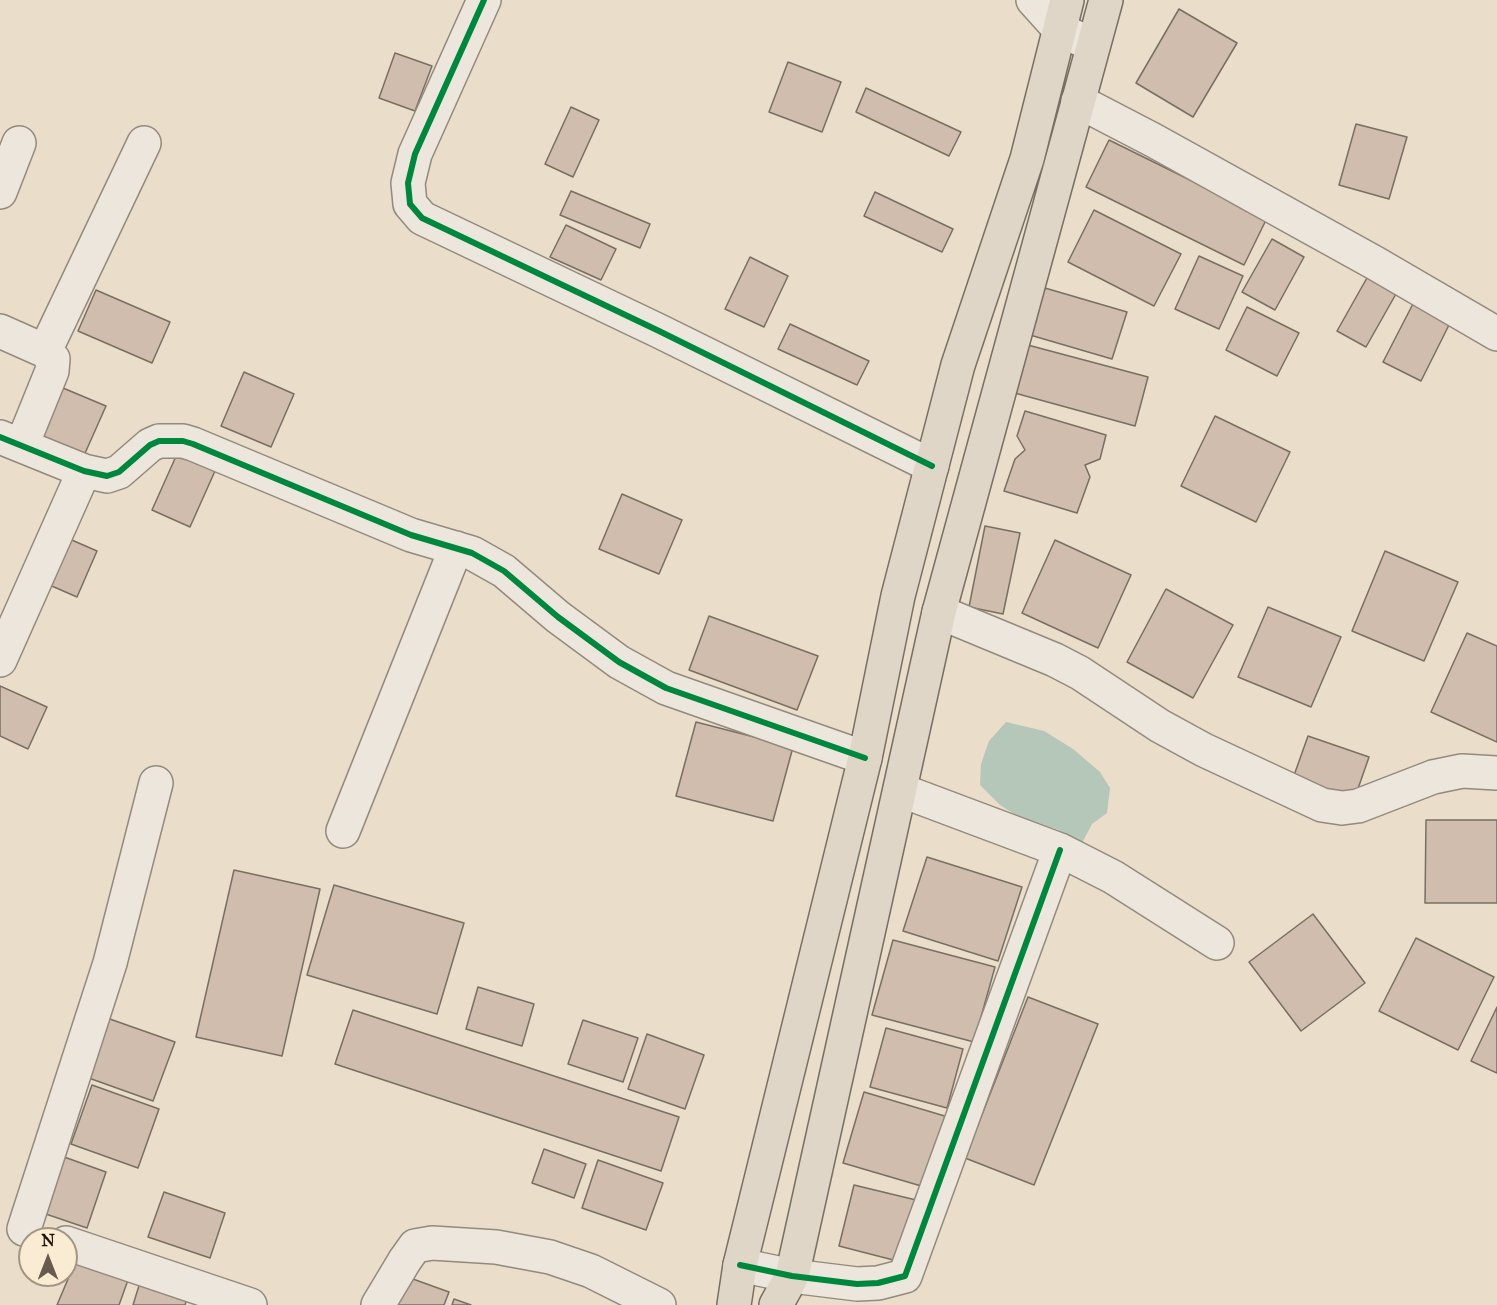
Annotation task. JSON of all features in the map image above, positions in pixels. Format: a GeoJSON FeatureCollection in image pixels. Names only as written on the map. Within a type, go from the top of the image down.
{"type":"FeatureCollection","features":[{"type":"Feature","properties":{"kind":"highway"},"geometry":{"type":"LineString","coordinates":[[776,1305],[792,1276],[939,612],[1106,0]]}},
{"type":"Feature","properties":{"kind":"highway"},"geometry":{"type":"LineString","coordinates":[[734,1305],[740,1265],[865,758],[898,596],[958,365],[1027,159],[1064,15]]}},
{"type":"Feature","properties":{"kind":"street"},"geometry":{"type":"LineString","coordinates":[[484,0],[414,154],[408,183],[410,204],[422,218],[659,330],[932,466]]}},
{"type":"Feature","properties":{"kind":"street"},"geometry":{"type":"LineString","coordinates":[[1033,0],[1064,15],[1093,45]]}},
{"type":"Feature","properties":{"kind":"street"},"geometry":{"type":"LineString","coordinates":[[1078,101],[1375,263],[1497,334]]}},
{"type":"Feature","properties":{"kind":"street"},"geometry":{"type":"LineString","coordinates":[[1,185],[19,142]]}},
{"type":"Feature","properties":{"kind":"street"},"geometry":{"type":"LineString","coordinates":[[45,351],[144,143]]}},
{"type":"Feature","properties":{"kind":"street"},"geometry":{"type":"LineString","coordinates":[[0,331],[45,351],[53,359],[52,371],[11,441],[84,471],[107,476],[119,472],[150,445],[159,441],[183,441],[411,535],[472,553],[504,571],[558,617],[619,662],[666,688],[865,758]]}},
{"type":"Feature","properties":{"kind":"street"},"geometry":{"type":"LineString","coordinates":[[0,660],[84,471]]}},
{"type":"Feature","properties":{"kind":"street"},"geometry":{"type":"LineString","coordinates":[[343,831],[456,548]]}},
{"type":"Feature","properties":{"kind":"street"},"geometry":{"type":"LineString","coordinates":[[939,612],[1080,673],[1160,726],[1204,750],[1322,806],[1342,808],[1358,806],[1433,777],[1462,771],[1497,773]]}},
{"type":"Feature","properties":{"kind":"street"},"geometry":{"type":"LineString","coordinates":[[27,1227],[110,963],[156,783]]}},
{"type":"Feature","properties":{"kind":"street"},"geometry":{"type":"LineString","coordinates":[[900,790],[1060,850],[1113,878],[1216,943]]}},
{"type":"Feature","properties":{"kind":"street"},"geometry":{"type":"LineString","coordinates":[[740,1265],[792,1276],[857,1284],[878,1283],[905,1276],[1060,850]]}},
{"type":"Feature","properties":{"kind":"street"},"geometry":{"type":"LineString","coordinates":[[378,1305],[416,1246],[432,1243],[496,1247],[550,1257],[591,1271],[659,1305]]}},
{"type":"Feature","properties":{"kind":"street"},"geometry":{"type":"LineString","coordinates":[[78,1247],[250,1305]]}},
{"type":"Feature","properties":{"kind":"shaded area"},"geometry":{"type":"Polygon","coordinates":[[[1006,722],[1044,731],[1073,749],[1100,772],[1110,788],[1107,813],[1092,824],[1082,843],[1059,830],[1016,815],[1000,805],[980,785],[981,764],[989,741],[1006,722]]]}},
{"type":"Feature","properties":{"kind":"building"},"geometry":{"type":"Polygon","coordinates":[[[1179,9],[1237,43],[1193,117],[1136,83],[1179,9]]]}},
{"type":"Feature","properties":{"kind":"building"},"geometry":{"type":"Polygon","coordinates":[[[395,53],[432,66],[415,111],[379,98],[395,53]]]}},
{"type":"Feature","properties":{"kind":"building"},"geometry":{"type":"Polygon","coordinates":[[[788,62],[841,82],[822,132],[769,112],[788,62]]]}},
{"type":"Feature","properties":{"kind":"building"},"geometry":{"type":"Polygon","coordinates":[[[866,88],[961,132],[949,156],[856,112],[866,88]]]}},
{"type":"Feature","properties":{"kind":"building"},"geometry":{"type":"Polygon","coordinates":[[[571,107],[599,120],[573,177],[545,164],[571,107]]]}},
{"type":"Feature","properties":{"kind":"building"},"geometry":{"type":"Polygon","coordinates":[[[1356,124],[1407,137],[1389,199],[1339,185],[1356,124]]]}},
{"type":"Feature","properties":{"kind":"building"},"geometry":{"type":"Polygon","coordinates":[[[1109,140],[1267,218],[1244,265],[1086,187],[1109,140]]]}},
{"type":"Feature","properties":{"kind":"building"},"geometry":{"type":"Polygon","coordinates":[[[571,191],[650,224],[640,248],[560,215],[571,191]]]}},
{"type":"Feature","properties":{"kind":"building"},"geometry":{"type":"Polygon","coordinates":[[[875,192],[953,229],[942,252],[864,216],[875,192]]]}},
{"type":"Feature","properties":{"kind":"building"},"geometry":{"type":"Polygon","coordinates":[[[1094,210],[1181,254],[1154,306],[1068,262],[1094,210]]]}},
{"type":"Feature","properties":{"kind":"building"},"geometry":{"type":"Polygon","coordinates":[[[566,225],[616,249],[601,280],[550,257],[566,225]]]}},
{"type":"Feature","properties":{"kind":"building"},"geometry":{"type":"Polygon","coordinates":[[[1272,239],[1304,257],[1275,310],[1242,292],[1272,239]]]}},
{"type":"Feature","properties":{"kind":"building"},"geometry":{"type":"Polygon","coordinates":[[[1199,256],[1243,276],[1219,329],[1175,309],[1199,256]]]}},
{"type":"Feature","properties":{"kind":"building"},"geometry":{"type":"Polygon","coordinates":[[[750,257],[788,276],[764,327],[725,309],[750,257]]]}},
{"type":"Feature","properties":{"kind":"building"},"geometry":{"type":"Polygon","coordinates":[[[1372,269],[1401,285],[1366,347],[1337,331],[1372,269]]]}},
{"type":"Feature","properties":{"kind":"building"},"geometry":{"type":"Polygon","coordinates":[[[1045,288],[1127,312],[1112,359],[1030,335],[1045,288]]]}},
{"type":"Feature","properties":{"kind":"building"},"geometry":{"type":"Polygon","coordinates":[[[96,290],[170,322],[152,363],[78,331],[96,290]]]}},
{"type":"Feature","properties":{"kind":"building"},"geometry":{"type":"Polygon","coordinates":[[[1416,298],[1453,317],[1421,381],[1383,362],[1416,298]]]}},
{"type":"Feature","properties":{"kind":"building"},"geometry":{"type":"Polygon","coordinates":[[[1247,307],[1299,333],[1277,376],[1226,350],[1247,307]]]}},
{"type":"Feature","properties":{"kind":"building"},"geometry":{"type":"Polygon","coordinates":[[[790,324],[869,361],[857,385],[778,349],[790,324]]]}},
{"type":"Feature","properties":{"kind":"building"},"geometry":{"type":"Polygon","coordinates":[[[1024,344],[1148,377],[1135,426],[1011,392],[1024,344]]]}},
{"type":"Feature","properties":{"kind":"building"},"geometry":{"type":"Polygon","coordinates":[[[244,372],[294,394],[271,447],[221,426],[244,372]]]}},
{"type":"Feature","properties":{"kind":"building"},"geometry":{"type":"Polygon","coordinates":[[[51,383],[106,406],[82,460],[27,436],[51,383]]]}},
{"type":"Feature","properties":{"kind":"building"},"geometry":{"type":"Polygon","coordinates":[[[1025,411],[1106,435],[1100,459],[1085,465],[1090,477],[1077,513],[1004,491],[1015,459],[1025,450],[1017,436],[1025,411]]]}},
{"type":"Feature","properties":{"kind":"building"},"geometry":{"type":"Polygon","coordinates":[[[1215,416],[1290,452],[1256,522],[1181,486],[1215,416]]]}},
{"type":"Feature","properties":{"kind":"building"},"geometry":{"type":"Polygon","coordinates":[[[177,454],[215,471],[190,527],[152,510],[177,454]]]}},
{"type":"Feature","properties":{"kind":"building"},"geometry":{"type":"Polygon","coordinates":[[[622,494],[682,520],[659,574],[599,549],[622,494]]]}},
{"type":"Feature","properties":{"kind":"building"},"geometry":{"type":"Polygon","coordinates":[[[985,526],[1020,533],[1003,614],[969,607],[985,526]]]}},
{"type":"Feature","properties":{"kind":"building"},"geometry":{"type":"Polygon","coordinates":[[[58,534],[97,551],[77,597],[38,580],[58,534]]]}},
{"type":"Feature","properties":{"kind":"building"},"geometry":{"type":"Polygon","coordinates":[[[1055,540],[1131,575],[1098,648],[1022,613],[1055,540]]]}},
{"type":"Feature","properties":{"kind":"building"},"geometry":{"type":"Polygon","coordinates":[[[1385,551],[1458,582],[1424,661],[1352,631],[1385,551]]]}},
{"type":"Feature","properties":{"kind":"building"},"geometry":{"type":"Polygon","coordinates":[[[1166,589],[1233,625],[1193,698],[1127,662],[1166,589]]]}},
{"type":"Feature","properties":{"kind":"building"},"geometry":{"type":"Polygon","coordinates":[[[1268,607],[1341,637],[1311,707],[1238,677],[1268,607]]]}},
{"type":"Feature","properties":{"kind":"building"},"geometry":{"type":"Polygon","coordinates":[[[709,616],[818,656],[797,710],[689,670],[709,616]]]}},
{"type":"Feature","properties":{"kind":"building"},"geometry":{"type":"Polygon","coordinates":[[[1467,633],[1497,646],[1497,742],[1431,712],[1467,633]]]}},
{"type":"Feature","properties":{"kind":"building"},"geometry":{"type":"Polygon","coordinates":[[[0,686],[47,707],[28,749],[0,736],[0,686]]]}},
{"type":"Feature","properties":{"kind":"building"},"geometry":{"type":"Polygon","coordinates":[[[696,722],[793,747],[773,821],[676,796],[696,722]]]}},
{"type":"Feature","properties":{"kind":"building"},"geometry":{"type":"Polygon","coordinates":[[[1308,736],[1369,757],[1353,803],[1292,781],[1308,736]]]}},
{"type":"Feature","properties":{"kind":"building"},"geometry":{"type":"Polygon","coordinates":[[[1426,820],[1497,820],[1497,903],[1425,903],[1426,820]]]}},
{"type":"Feature","properties":{"kind":"building"},"geometry":{"type":"Polygon","coordinates":[[[927,857],[1022,887],[998,961],[903,931],[927,857]]]}},
{"type":"Feature","properties":{"kind":"building"},"geometry":{"type":"Polygon","coordinates":[[[234,870],[320,889],[282,1056],[196,1037],[234,870]]]}},
{"type":"Feature","properties":{"kind":"building"},"geometry":{"type":"Polygon","coordinates":[[[334,885],[464,923],[437,1014],[307,975],[334,885]]]}},
{"type":"Feature","properties":{"kind":"building"},"geometry":{"type":"Polygon","coordinates":[[[1313,914],[1365,983],[1301,1031],[1249,962],[1313,914]]]}},
{"type":"Feature","properties":{"kind":"building"},"geometry":{"type":"Polygon","coordinates":[[[1416,938],[1494,977],[1458,1050],[1379,1011],[1416,938]]]}},
{"type":"Feature","properties":{"kind":"building"},"geometry":{"type":"Polygon","coordinates":[[[893,940],[995,967],[974,1042],[872,1015],[893,940]]]}},
{"type":"Feature","properties":{"kind":"building"},"geometry":{"type":"Polygon","coordinates":[[[478,987],[534,1004],[522,1046],[466,1029],[478,987]]]}},
{"type":"Feature","properties":{"kind":"building"},"geometry":{"type":"Polygon","coordinates":[[[1028,997],[1098,1024],[1034,1185],[965,1158],[1028,997]]]}},
{"type":"Feature","properties":{"kind":"building"},"geometry":{"type":"Polygon","coordinates":[[[1497,1007],[1497,1073],[1471,1061],[1497,1007]]]}},
{"type":"Feature","properties":{"kind":"building"},"geometry":{"type":"Polygon","coordinates":[[[353,1010],[679,1117],[661,1171],[335,1064],[353,1010]]]}},
{"type":"Feature","properties":{"kind":"building"},"geometry":{"type":"Polygon","coordinates":[[[107,1018],[175,1042],[153,1101],[86,1077],[107,1018]]]}},
{"type":"Feature","properties":{"kind":"building"},"geometry":{"type":"Polygon","coordinates":[[[583,1020],[638,1038],[623,1082],[568,1064],[583,1020]]]}},
{"type":"Feature","properties":{"kind":"building"},"geometry":{"type":"Polygon","coordinates":[[[886,1028],[963,1049],[947,1108],[870,1087],[886,1028]]]}},
{"type":"Feature","properties":{"kind":"building"},"geometry":{"type":"Polygon","coordinates":[[[647,1034],[704,1055],[685,1109],[628,1089],[647,1034]]]}},
{"type":"Feature","properties":{"kind":"building"},"geometry":{"type":"Polygon","coordinates":[[[92,1085],[159,1109],[138,1168],[71,1144],[92,1085]]]}},
{"type":"Feature","properties":{"kind":"building"},"geometry":{"type":"Polygon","coordinates":[[[864,1092],[948,1117],[928,1188],[843,1163],[864,1092]]]}},
{"type":"Feature","properties":{"kind":"building"},"geometry":{"type":"Polygon","coordinates":[[[544,1149],[586,1164],[574,1198],[532,1183],[544,1149]]]}},
{"type":"Feature","properties":{"kind":"building"},"geometry":{"type":"Polygon","coordinates":[[[53,1153],[106,1172],[87,1228],[34,1210],[53,1153]]]}},
{"type":"Feature","properties":{"kind":"building"},"geometry":{"type":"Polygon","coordinates":[[[598,1160],[663,1183],[646,1230],[582,1208],[598,1160]]]}},
{"type":"Feature","properties":{"kind":"building"},"geometry":{"type":"Polygon","coordinates":[[[854,1185],[916,1200],[901,1262],[839,1246],[854,1185]]]}},
{"type":"Feature","properties":{"kind":"building"},"geometry":{"type":"Polygon","coordinates":[[[164,1192],[225,1213],[210,1258],[148,1237],[164,1192]]]}},
{"type":"Feature","properties":{"kind":"building"},"geometry":{"type":"Polygon","coordinates":[[[78,1261],[128,1280],[119,1305],[57,1305],[65,1287],[78,1287],[78,1261]]]}},
{"type":"Feature","properties":{"kind":"building"},"geometry":{"type":"Polygon","coordinates":[[[399,1274],[449,1292],[444,1305],[387,1305],[399,1274]]]}},
{"type":"Feature","properties":{"kind":"building"},"geometry":{"type":"Polygon","coordinates":[[[142,1276],[189,1292],[185,1305],[133,1305],[142,1276]]]}},
{"type":"Feature","properties":{"kind":"building"},"geometry":{"type":"Polygon","coordinates":[[[454,1299],[471,1305],[452,1305],[454,1299]]]}},
{"type":"Feature","properties":{"kind":"cycle path"},"geometry":{"type":"LineString","coordinates":[[484,0],[415,154],[408,183],[410,204],[422,218],[659,331],[932,466]]}},
{"type":"Feature","properties":{"kind":"cycle path"},"geometry":{"type":"LineString","coordinates":[[0,437],[84,471],[107,476],[119,472],[150,445],[159,441],[183,441],[193,444],[411,535],[472,553],[504,571],[558,617],[619,662],[666,688],[865,758]]}},
{"type":"Feature","properties":{"kind":"cycle path"},"geometry":{"type":"LineString","coordinates":[[740,1265],[792,1276],[857,1284],[878,1283],[905,1276],[1060,850]]}}]}
